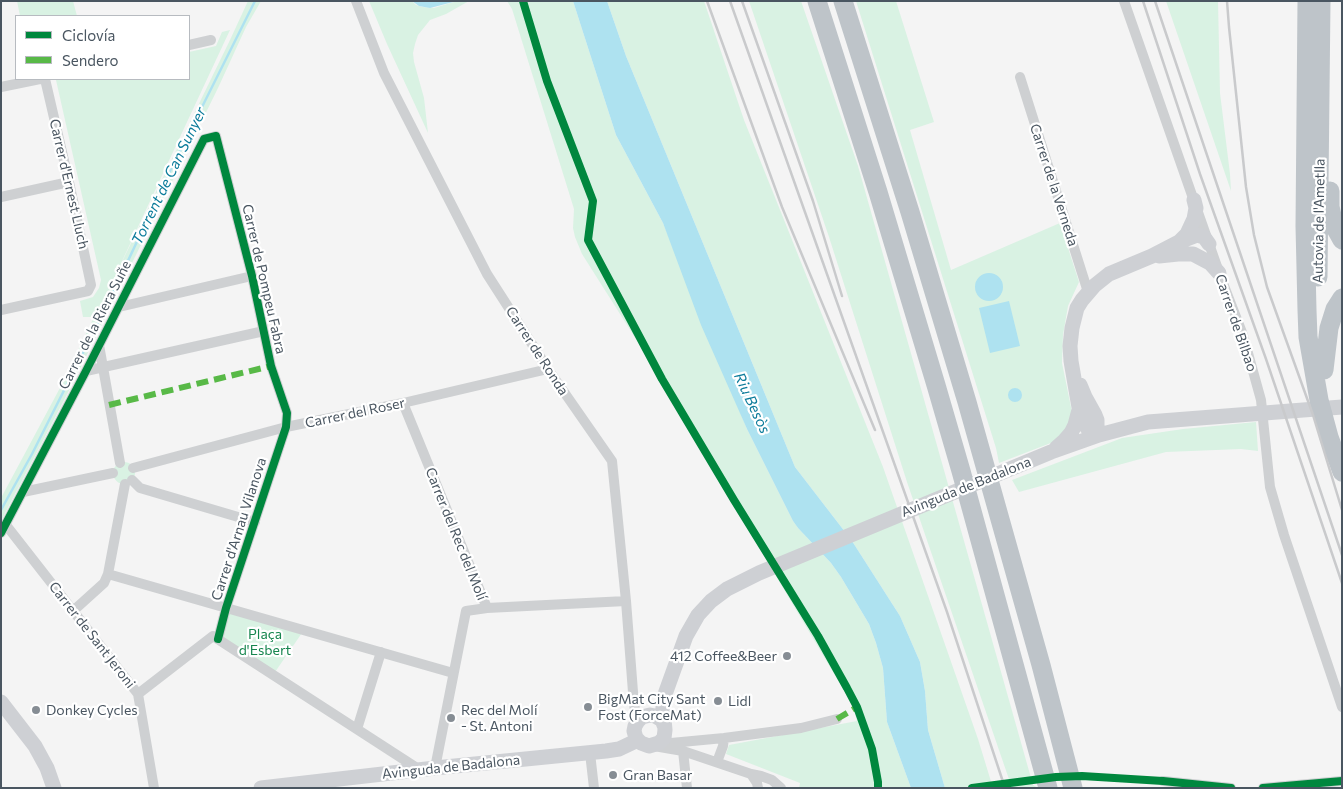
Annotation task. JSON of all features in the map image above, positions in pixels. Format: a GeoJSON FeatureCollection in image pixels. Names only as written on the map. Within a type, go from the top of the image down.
{"type":"FeatureCollection","features":[{"type":"Feature","properties":{"kind":"highway"},"geometry":{"type":"LineString","coordinates":[[817,1],[884,210],[936,385],[1048,788]]}},
{"type":"Feature","properties":{"kind":"highway"},"geometry":{"type":"LineString","coordinates":[[843,1],[899,176],[967,402],[1041,664],[1073,788]]}},
{"type":"Feature","properties":{"kind":"highway"},"geometry":{"type":"LineString","coordinates":[[1307,1],[1306,310],[1308,337],[1319,400],[1335,438]]}},
{"type":"Feature","properties":{"kind":"highway"},"geometry":{"type":"LineString","coordinates":[[1322,1],[1327,68],[1330,207],[1342,240]]}},
{"type":"Feature","properties":{"kind":"highway","name":"Autovia de l'Ametlla"},"geometry":{"type":"LineString","coordinates":[[1322,1],[1318,294],[1324,370],[1342,472]]}},
{"type":"Feature","properties":{"kind":"highway"},"geometry":{"type":"LineString","coordinates":[[1324,370],[1329,328],[1335,309],[1342,298]]}},
{"type":"Feature","properties":{"kind":"street","name":"Carrer de Ronda"},"geometry":{"type":"LineString","coordinates":[[356,1],[384,72],[487,274],[548,369],[612,461],[634,704],[644,718]]}},
{"type":"Feature","properties":{"kind":"street","name":"Carrer de Bilbao"},"geometry":{"type":"LineString","coordinates":[[1124,1],[1219,273],[1243,335],[1261,400],[1270,487],[1284,535],[1342,707]]}},
{"type":"Feature","properties":{"kind":"street"},"geometry":{"type":"LineString","coordinates":[[190,45],[211,40]]}},
{"type":"Feature","properties":{"kind":"street","name":"Carrer de la Verneda"},"geometry":{"type":"LineString","coordinates":[[1020,77],[1088,292]]}},
{"type":"Feature","properties":{"kind":"street"},"geometry":{"type":"LineString","coordinates":[[1,87],[35,80]]}},
{"type":"Feature","properties":{"kind":"street","name":"Carrer d'Ernest Lluch"},"geometry":{"type":"LineString","coordinates":[[1,310],[88,291],[91,285],[45,80]]}},
{"type":"Feature","properties":{"kind":"street","name":"Carrer de Pompeu Fabra"},"geometry":{"type":"LineString","coordinates":[[216,136],[252,276],[271,366],[287,414],[286,427]]}},
{"type":"Feature","properties":{"kind":"street","name":"Carrer de la Riera Suñe"},"geometry":{"type":"LineString","coordinates":[[4,529],[204,139],[216,136]]}},
{"type":"Feature","properties":{"kind":"street"},"geometry":{"type":"LineString","coordinates":[[1,197],[69,182]]}},
{"type":"Feature","properties":{"kind":"street"},"geometry":{"type":"LineString","coordinates":[[1183,248],[1194,219],[1196,208],[1194,200]]}},
{"type":"Feature","properties":{"kind":"street"},"geometry":{"type":"LineString","coordinates":[[1095,435],[1088,430],[1081,419],[1085,408],[1071,361],[1070,338],[1077,308],[1088,292],[1110,274],[1152,256],[1183,248],[1196,251],[1207,239]]}},
{"type":"Feature","properties":{"kind":"street"},"geometry":{"type":"LineString","coordinates":[[1183,248],[1210,263],[1219,273]]}},
{"type":"Feature","properties":{"kind":"street"},"geometry":{"type":"LineString","coordinates":[[119,307],[252,276]]}},
{"type":"Feature","properties":{"kind":"street"},"geometry":{"type":"LineString","coordinates":[[86,371],[264,331]]}},
{"type":"Feature","properties":{"kind":"street"},"geometry":{"type":"LineString","coordinates":[[99,345],[120,463]]}},
{"type":"Feature","properties":{"kind":"street","name":"Carrer del Roser"},"geometry":{"type":"LineString","coordinates":[[133,468],[286,427],[403,403],[548,369]]}},
{"type":"Feature","properties":{"kind":"street","name":"Carrer del Rec del Molí"},"geometry":{"type":"LineString","coordinates":[[403,403],[487,608],[466,611],[453,674],[428,769]]}},
{"type":"Feature","properties":{"kind":"street","name":"Avinguda de Badalona"},"geometry":{"type":"LineString","coordinates":[[664,738],[664,697],[686,636],[698,615],[711,601],[727,589],[1095,435],[1148,422],[1342,407]]}},
{"type":"Feature","properties":{"kind":"street"},"geometry":{"type":"LineString","coordinates":[[1085,408],[1118,423],[1148,422]]}},
{"type":"Feature","properties":{"kind":"street"},"geometry":{"type":"LineString","coordinates":[[1052,452],[1065,440],[1085,408]]}},
{"type":"Feature","properties":{"kind":"street","name":"Carrer d'Arnau Vilanova"},"geometry":{"type":"LineString","coordinates":[[215,637],[286,427]]}},
{"type":"Feature","properties":{"kind":"street"},"geometry":{"type":"LineString","coordinates":[[73,611],[104,583],[108,574],[128,482],[134,475],[133,468],[128,463],[120,463],[114,468],[113,473],[116,481],[119,483],[128,482],[140,488],[255,522]]}},
{"type":"Feature","properties":{"kind":"street"},"geometry":{"type":"LineString","coordinates":[[23,492],[113,473]]}},
{"type":"Feature","properties":{"kind":"street","name":"Carrer de Sant Jeroni"},"geometry":{"type":"LineString","coordinates":[[4,529],[73,611],[138,694],[154,788]]}},
{"type":"Feature","properties":{"kind":"street"},"geometry":{"type":"LineString","coordinates":[[108,574],[453,674]]}},
{"type":"Feature","properties":{"kind":"street"},"geometry":{"type":"LineString","coordinates":[[487,608],[626,601]]}},
{"type":"Feature","properties":{"kind":"street"},"geometry":{"type":"LineString","coordinates":[[138,694],[215,637],[357,729],[428,769]]}},
{"type":"Feature","properties":{"kind":"street"},"geometry":{"type":"LineString","coordinates":[[357,729],[381,652]]}},
{"type":"Feature","properties":{"kind":"street","name":"Avinguda de Badalona"},"geometry":{"type":"LineString","coordinates":[[644,718],[664,697]]}},
{"type":"Feature","properties":{"kind":"street"},"geometry":{"type":"LineString","coordinates":[[1,702],[35,746],[47,768],[54,788]]}},
{"type":"Feature","properties":{"kind":"street"},"geometry":{"type":"LineString","coordinates":[[781,788],[772,780],[683,751],[664,738],[662,720],[656,716],[644,718],[635,726],[636,738],[644,745],[649,746],[664,738],[724,738],[801,728],[837,719]]}},
{"type":"Feature","properties":{"kind":"street"},"geometry":{"type":"LineString","coordinates":[[664,738],[683,751],[687,788]]}},
{"type":"Feature","properties":{"kind":"street"},"geometry":{"type":"LineString","coordinates":[[717,762],[724,738]]}},
{"type":"Feature","properties":{"kind":"street","name":"Avinguda de Badalona"},"geometry":{"type":"LineString","coordinates":[[261,788],[606,751],[619,749],[638,740]]}},
{"type":"Feature","properties":{"kind":"street"},"geometry":{"type":"LineString","coordinates":[[590,752],[594,788]]}},
{"type":"Feature","properties":{"kind":"street"},"geometry":{"type":"LineString","coordinates":[[751,774],[758,788]]}},
{"type":"Feature","properties":{"kind":"street"},"geometry":{"type":"LineString","coordinates":[[1263,788],[1342,780]]}},
{"type":"Feature","properties":{"kind":"street"},"geometry":{"type":"LineString","coordinates":[[1163,781],[1231,788]]}},
{"type":"Feature","properties":{"kind":"green space"},"geometry":{"type":"Polygon","coordinates":[[[17,1],[73,1],[77,15],[20,15],[17,1]]]}},
{"type":"Feature","properties":{"kind":"green space"},"geometry":{"type":"Polygon","coordinates":[[[248,1],[261,1],[246,27],[73,383],[1,521],[1,498],[61,386],[94,317],[83,317],[80,301],[93,297],[99,288],[101,280],[56,80],[190,80],[190,52],[216,46],[222,32],[230,30],[116,274],[248,1]]]}},
{"type":"Feature","properties":{"kind":"green space"},"geometry":{"type":"Polygon","coordinates":[[[369,1],[412,1],[416,5],[434,8],[457,1],[469,1],[446,14],[430,20],[418,35],[415,44],[414,62],[424,98],[428,133],[387,44],[369,1]]]}},
{"type":"Feature","properties":{"kind":"green space"},"geometry":{"type":"Polygon","coordinates":[[[507,1],[573,1],[616,135],[663,223],[747,429],[793,521],[831,563],[869,624],[883,668],[887,722],[911,788],[799,788],[800,783],[726,754],[729,745],[857,721],[852,704],[682,418],[658,374],[582,254],[573,228],[574,209],[512,9],[507,1]]]}},
{"type":"Feature","properties":{"kind":"green space"},"geometry":{"type":"Polygon","coordinates":[[[607,1],[704,1],[744,120],[883,467],[978,739],[993,788],[945,788],[928,730],[925,691],[920,662],[900,616],[852,541],[795,467],[626,56],[607,1]]]}},
{"type":"Feature","properties":{"kind":"green space"},"geometry":{"type":"Polygon","coordinates":[[[749,1],[801,1],[858,166],[1033,785],[1038,788],[1012,788],[907,482],[829,237],[749,1]]]}},
{"type":"Feature","properties":{"kind":"green space"},"geometry":{"type":"Polygon","coordinates":[[[856,1],[896,1],[934,122],[910,130],[951,270],[1060,223],[1079,282],[1068,306],[1063,335],[1062,363],[1072,412],[1069,424],[1056,441],[999,463],[996,448],[856,1]]]}},
{"type":"Feature","properties":{"kind":"green space"},"geometry":{"type":"Polygon","coordinates":[[[1166,1],[1218,1],[1220,93],[1231,191],[1166,1]]]}},
{"type":"Feature","properties":{"kind":"green space"},"geometry":{"type":"Polygon","coordinates":[[[1256,422],[1258,451],[1241,449],[1166,452],[1019,492],[1012,480],[1122,438],[1183,429],[1256,422]]]}},
{"type":"Feature","properties":{"kind":"green space"},"geometry":{"type":"Polygon","coordinates":[[[124,462],[132,465],[135,473],[132,481],[124,484],[116,481],[113,473],[116,465],[124,462]]]}},
{"type":"Feature","properties":{"kind":"green space","name":"Plaça d'Esbert"},"geometry":{"type":"Polygon","coordinates":[[[225,611],[304,630],[273,675],[221,641],[225,611]]]}},
{"type":"Feature","properties":{"kind":"water"},"geometry":{"type":"Polygon","coordinates":[[[412,1],[457,1],[430,8],[419,6],[412,1]]]}},
{"type":"Feature","properties":{"kind":"water","name":"Riu Besòs"},"geometry":{"type":"Polygon","coordinates":[[[573,1],[607,1],[626,56],[795,467],[852,541],[900,616],[920,662],[925,691],[928,730],[945,788],[911,788],[887,722],[883,668],[869,624],[831,563],[793,521],[747,429],[701,325],[663,223],[616,135],[573,1]]]}},
{"type":"Feature","properties":{"kind":"water"},"geometry":{"type":"Polygon","coordinates":[[[989,273],[999,277],[1003,287],[999,297],[989,301],[979,297],[975,287],[979,277],[989,273]]]}},
{"type":"Feature","properties":{"kind":"water"},"geometry":{"type":"Polygon","coordinates":[[[1009,301],[1020,346],[990,353],[979,308],[1009,301]]]}},
{"type":"Feature","properties":{"kind":"water"},"geometry":{"type":"Polygon","coordinates":[[[1012,388],[1018,388],[1022,395],[1018,402],[1012,402],[1008,398],[1008,392],[1012,388]]]}},
{"type":"Feature","properties":{"kind":"waterway","name":"Torrent de Can Sunyer"},"geometry":{"type":"LineString","coordinates":[[1,510],[32,454],[111,297],[172,167],[255,1]]}},
{"type":"Feature","properties":{"kind":"railway"},"geometry":{"type":"LineString","coordinates":[[707,1],[782,207],[875,430]]}},
{"type":"Feature","properties":{"kind":"railway"},"geometry":{"type":"LineString","coordinates":[[730,1],[947,612],[1005,788]]}},
{"type":"Feature","properties":{"kind":"railway"},"geometry":{"type":"LineString","coordinates":[[742,1],[813,201],[842,296]]}},
{"type":"Feature","properties":{"kind":"railway"},"geometry":{"type":"LineString","coordinates":[[1143,1],[1200,174],[1266,359],[1342,583]]}},
{"type":"Feature","properties":{"kind":"railway"},"geometry":{"type":"LineString","coordinates":[[1155,1],[1342,555]]}},
{"type":"Feature","properties":{"kind":"railway"},"geometry":{"type":"LineString","coordinates":[[1227,1],[1246,187],[1254,235],[1267,287],[1313,415],[1342,510]]}},
{"type":"Feature","properties":{"kind":"marked path"},"geometry":{"type":"LineString","coordinates":[[109,405],[271,366]]}},
{"type":"Feature","properties":{"kind":"marked path"},"geometry":{"type":"LineString","coordinates":[[837,719],[857,707]]}},
{"type":"Feature","properties":{"kind":"cycle path"},"geometry":{"type":"LineString","coordinates":[[523,1],[547,81],[593,201],[588,240],[662,379],[818,636],[847,688],[857,707],[872,749],[878,788]]}},
{"type":"Feature","properties":{"kind":"cycle path"},"geometry":{"type":"LineString","coordinates":[[1,533],[204,139],[216,136],[252,276],[271,366],[287,413],[286,427],[226,608],[218,639]]}},
{"type":"Feature","properties":{"kind":"cycle path"},"geometry":{"type":"LineString","coordinates":[[972,788],[1056,777],[1082,776],[1163,781],[1231,788]]}},
{"type":"Feature","properties":{"kind":"cycle path"},"geometry":{"type":"LineString","coordinates":[[1263,788],[1342,781]]}},
{"type":"Feature","properties":{"kind":"place","name":"412 Coffee&Beer"},"geometry":{"type":"Point","coordinates":[787,656]}},
{"type":"Feature","properties":{"kind":"place","name":"Lidl"},"geometry":{"type":"Point","coordinates":[718,701]}},
{"type":"Feature","properties":{"kind":"place","name":"BigMat City Sant Fost (ForceMat)"},"geometry":{"type":"Point","coordinates":[588,707]}},
{"type":"Feature","properties":{"kind":"place","name":"Donkey Cycles"},"geometry":{"type":"Point","coordinates":[36,710]}},
{"type":"Feature","properties":{"kind":"place","name":"Rec del Molí - St. Antoni"},"geometry":{"type":"Point","coordinates":[451,718]}},
{"type":"Feature","properties":{"kind":"place","name":"Gran Basar"},"geometry":{"type":"Point","coordinates":[613,775]}}]}
